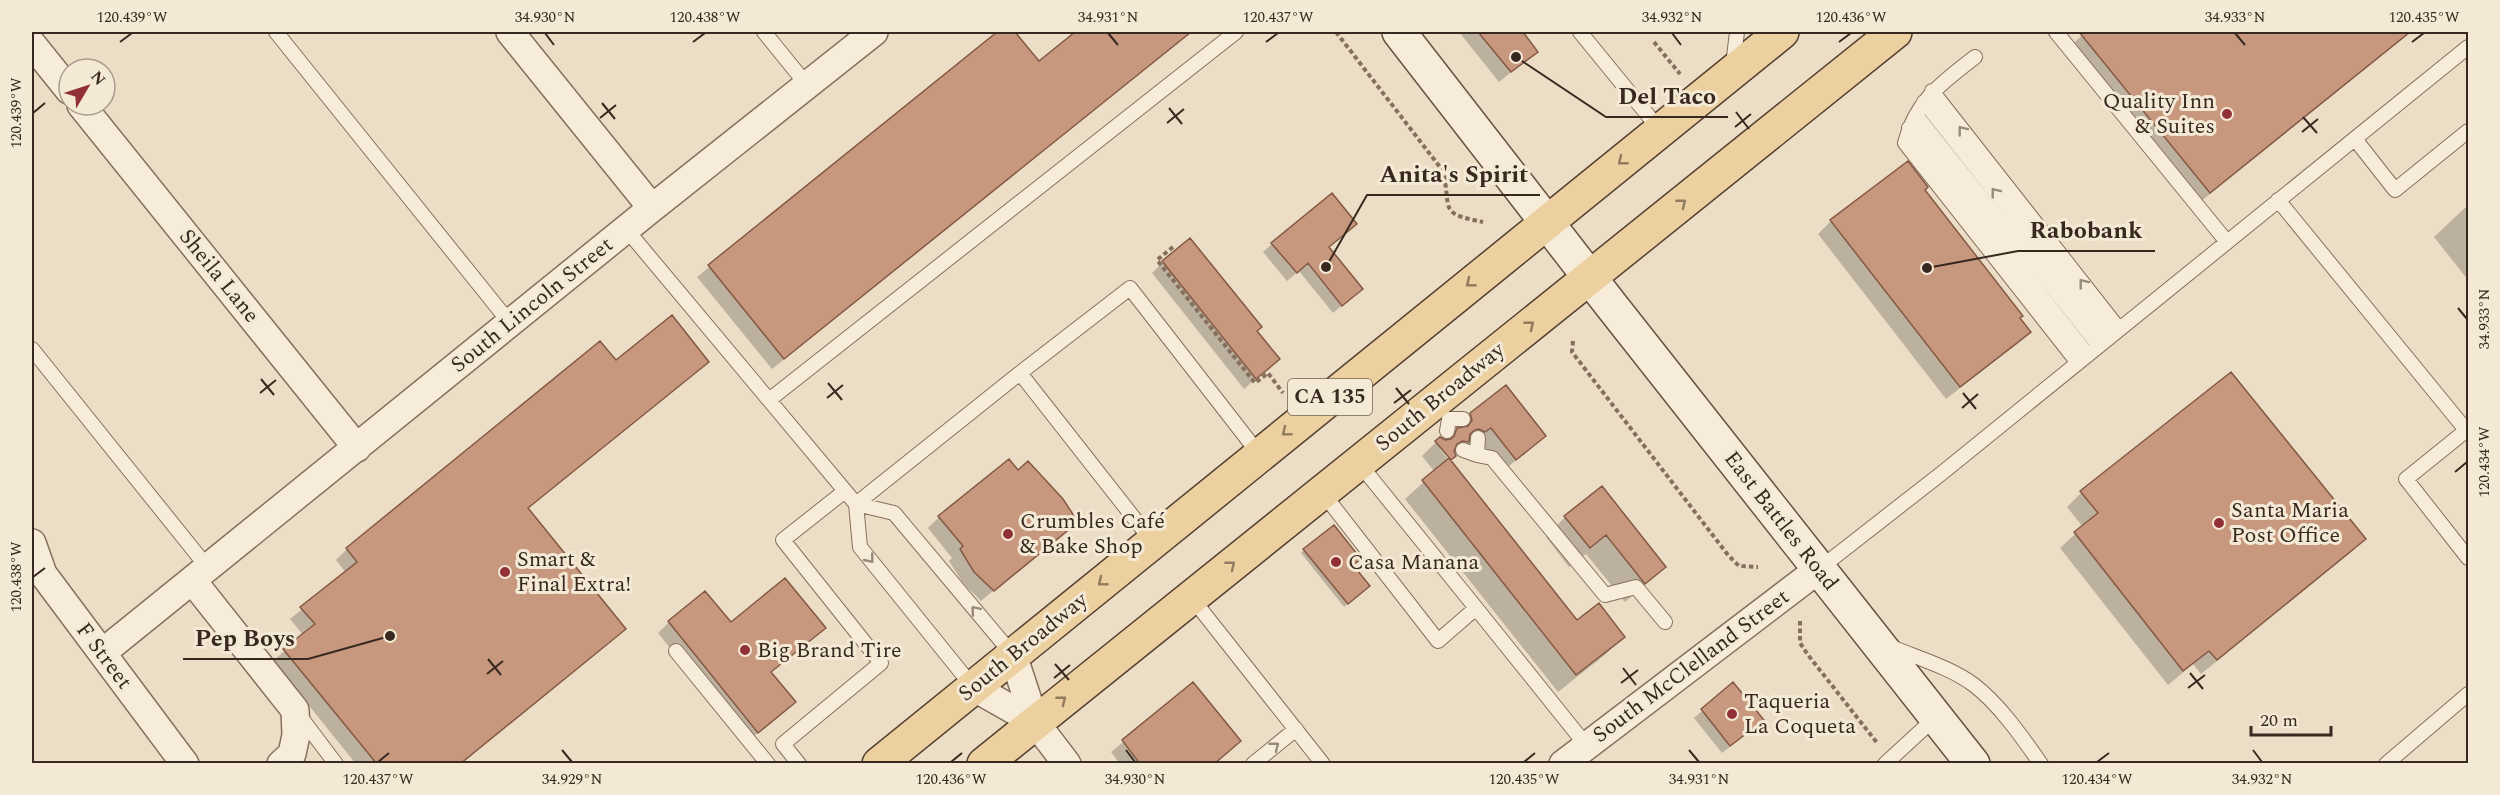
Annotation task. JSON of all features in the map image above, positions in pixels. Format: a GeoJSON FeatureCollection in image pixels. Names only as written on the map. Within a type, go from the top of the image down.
{"type":"FeatureCollection","features":[{"type":"Feature","properties":{"kind":"main road","name":"South Broadway"},"geometry":{"type":"LineString","coordinates":[[879,764],[1782,32]]}},
{"type":"Feature","properties":{"kind":"main road","name":"South Broadway"},"geometry":{"type":"LineString","coordinates":[[984,764],[1359,462],[1449,418],[1589,277],[1895,32]]}},
{"type":"Feature","properties":{"kind":"street"},"geometry":{"type":"LineString","coordinates":[[510,32],[652,208]]}},
{"type":"Feature","properties":{"kind":"street","name":"South Lincoln Street"},"geometry":{"type":"LineString","coordinates":[[102,653],[652,208],[874,32]]}},
{"type":"Feature","properties":{"kind":"street","name":"East Battles Road"},"geometry":{"type":"LineString","coordinates":[[1399,32],[1973,764]]}},
{"type":"Feature","properties":{"kind":"street"},"geometry":{"type":"LineString","coordinates":[[32,44],[57,75]]}},
{"type":"Feature","properties":{"kind":"street","name":"Sheila Lane"},"geometry":{"type":"LineString","coordinates":[[91,117],[357,448]]}},
{"type":"Feature","properties":{"kind":"street","name":"F Street"},"geometry":{"type":"LineString","coordinates":[[32,543],[43,574],[185,764]]}},
{"type":"Feature","properties":{"kind":"street","name":"South McClelland Street"},"geometry":{"type":"LineString","coordinates":[[1563,764],[1819,569]]}},
{"type":"Feature","properties":{"kind":"street"},"geometry":{"type":"LineString","coordinates":[[200,574],[295,710],[296,735],[292,754],[281,764]]}},
{"type":"Feature","properties":{"kind":"street"},"geometry":{"type":"LineString","coordinates":[[1013,655],[1035,722],[1067,764]]}},
{"type":"Feature","properties":{"kind":"street"},"geometry":{"type":"LineString","coordinates":[[973,687],[1035,722]]}},
{"type":"Feature","properties":{"kind":"lane"},"geometry":{"type":"LineString","coordinates":[[276,32],[510,323]]}},
{"type":"Feature","properties":{"kind":"lane"},"geometry":{"type":"LineString","coordinates":[[764,32],[807,85]]}},
{"type":"Feature","properties":{"kind":"lane"},"geometry":{"type":"LineString","coordinates":[[769,400],[1236,32]]}},
{"type":"Feature","properties":{"kind":"lane"},"geometry":{"type":"LineString","coordinates":[[1580,32],[1660,130]]}},
{"type":"Feature","properties":{"kind":"lane"},"geometry":{"type":"LineString","coordinates":[[1732,72],[1737,32]]}},
{"type":"Feature","properties":{"kind":"lane"},"geometry":{"type":"LineString","coordinates":[[2056,32],[2227,242]]}},
{"type":"Feature","properties":{"kind":"lane"},"geometry":{"type":"LineString","coordinates":[[1819,569],[2469,47]]}},
{"type":"Feature","properties":{"kind":"lane"},"geometry":{"type":"LineString","coordinates":[[1975,57],[1928,96],[1909,128],[2099,346]]}},
{"type":"Feature","properties":{"kind":"lane"},"geometry":{"type":"LineString","coordinates":[[1928,96],[2099,346]]}},
{"type":"Feature","properties":{"kind":"lane"},"geometry":{"type":"LineString","coordinates":[[1916,115],[2099,346]]}},
{"type":"Feature","properties":{"kind":"lane"},"geometry":{"type":"LineString","coordinates":[[2355,139],[2395,190],[2469,131]]}},
{"type":"Feature","properties":{"kind":"lane"},"geometry":{"type":"LineString","coordinates":[[2278,201],[2467,429],[2406,478],[2469,558]]}},
{"type":"Feature","properties":{"kind":"lane"},"geometry":{"type":"LineString","coordinates":[[626,229],[856,504],[860,546],[973,687]]}},
{"type":"Feature","properties":{"kind":"lane"},"geometry":{"type":"LineString","coordinates":[[856,504],[1130,288],[1259,454]]}},
{"type":"Feature","properties":{"kind":"lane"},"geometry":{"type":"LineString","coordinates":[[32,349],[200,574]]}},
{"type":"Feature","properties":{"kind":"lane"},"geometry":{"type":"LineString","coordinates":[[1020,373],[1152,541]]}},
{"type":"Feature","properties":{"kind":"lane"},"geometry":{"type":"LineString","coordinates":[[1477,455],[1478,438]]}},
{"type":"Feature","properties":{"kind":"lane"},"geometry":{"type":"LineString","coordinates":[[1463,450],[1492,459],[1605,595],[1636,587],[1665,622]]}},
{"type":"Feature","properties":{"kind":"lane"},"geometry":{"type":"LineString","coordinates":[[1359,462],[1586,745]]}},
{"type":"Feature","properties":{"kind":"lane"},"geometry":{"type":"LineString","coordinates":[[799,764],[783,744],[881,663],[783,540],[845,491]]}},
{"type":"Feature","properties":{"kind":"lane"},"geometry":{"type":"LineString","coordinates":[[1322,492],[1438,641],[1476,608]]}},
{"type":"Feature","properties":{"kind":"lane"},"geometry":{"type":"LineString","coordinates":[[856,504],[894,513],[1013,655]]}},
{"type":"Feature","properties":{"kind":"lane"},"geometry":{"type":"LineString","coordinates":[[1191,597],[1323,764]]}},
{"type":"Feature","properties":{"kind":"lane"},"geometry":{"type":"LineString","coordinates":[[1874,639],[1957,675],[1973,685],[1988,698],[2041,764]]}},
{"type":"Feature","properties":{"kind":"lane"},"geometry":{"type":"LineString","coordinates":[[676,651],[768,764]]}},
{"type":"Feature","properties":{"kind":"lane"},"geometry":{"type":"LineString","coordinates":[[2386,764],[2469,694]]}},
{"type":"Feature","properties":{"kind":"lane"},"geometry":{"type":"LineString","coordinates":[[295,710],[336,764]]}},
{"type":"Feature","properties":{"kind":"lane"},"geometry":{"type":"LineString","coordinates":[[1887,761],[1936,717]]}},
{"type":"Feature","properties":{"kind":"lane"},"geometry":{"type":"LineString","coordinates":[[1253,764],[1296,729]]}},
{"type":"Feature","properties":{"kind":"path"},"geometry":{"type":"LineString","coordinates":[[1336,32],[1443,171],[1448,209],[1458,217],[1483,222]]}},
{"type":"Feature","properties":{"kind":"path"},"geometry":{"type":"LineString","coordinates":[[1654,42],[1680,74]]}},
{"type":"Feature","properties":{"kind":"path"},"geometry":{"type":"LineString","coordinates":[[1173,247],[1157,260],[1255,383],[1268,373],[1282,393]]}},
{"type":"Feature","properties":{"kind":"path"},"geometry":{"type":"LineString","coordinates":[[1573,341],[1572,352],[1728,555],[1739,566],[1758,567]]}},
{"type":"Feature","properties":{"kind":"path"},"geometry":{"type":"LineString","coordinates":[[1800,621],[1800,643],[1887,761]]}},
{"type":"Feature","properties":{"kind":"building"},"geometry":{"type":"Polygon","coordinates":[[[997,32],[1015,32],[1039,61],[1075,32],[1191,32],[784,359],[708,265],[997,32]]]}},
{"type":"Feature","properties":{"kind":"building"},"geometry":{"type":"Polygon","coordinates":[[[1478,32],[1523,32],[1538,52],[1511,72],[1478,32]]]}},
{"type":"Feature","properties":{"kind":"building","name":"Quality Inn & Suites"},"geometry":{"type":"Polygon","coordinates":[[[2079,32],[2410,32],[2210,193],[2079,32]]]}},
{"type":"Feature","properties":{"kind":"building"},"geometry":{"type":"Polygon","coordinates":[[[1908,161],[1928,187],[1925,190],[2023,316],[2020,318],[2031,332],[1960,387],[1830,220],[1908,161]]]}},
{"type":"Feature","properties":{"kind":"building"},"geometry":{"type":"Polygon","coordinates":[[[1332,193],[1357,224],[1329,247],[1363,289],[1342,306],[1308,263],[1297,273],[1271,243],[1332,193]]]}},
{"type":"Feature","properties":{"kind":"building"},"geometry":{"type":"Polygon","coordinates":[[[1190,238],[1262,327],[1257,331],[1280,359],[1256,379],[1162,261],[1190,238]]]}},
{"type":"Feature","properties":{"kind":"building"},"geometry":{"type":"Polygon","coordinates":[[[672,315],[709,362],[528,508],[626,629],[460,764],[377,764],[283,649],[315,624],[300,607],[357,562],[346,548],[600,341],[616,360],[672,315]]]}},
{"type":"Feature","properties":{"kind":"building","name":"Santa Maria Post Office"},"geometry":{"type":"Polygon","coordinates":[[[2231,372],[2366,539],[2217,660],[2209,651],[2183,671],[2074,532],[2098,513],[2080,491],[2231,372]]]}},
{"type":"Feature","properties":{"kind":"building"},"geometry":{"type":"Polygon","coordinates":[[[1506,385],[1546,436],[1516,460],[1491,428],[1485,432],[1475,430],[1470,434],[1469,442],[1462,441],[1457,444],[1454,451],[1456,456],[1451,460],[1435,441],[1440,437],[1445,440],[1451,439],[1457,428],[1468,426],[1472,420],[1470,413],[1506,385]]]}},
{"type":"Feature","properties":{"kind":"building"},"geometry":{"type":"Polygon","coordinates":[[[1449,458],[1577,620],[1599,603],[1625,637],[1576,675],[1422,480],[1449,458]]]}},
{"type":"Feature","properties":{"kind":"building","name":"Crumbles Café & Bake Shop"},"geometry":{"type":"Polygon","coordinates":[[[1009,459],[1018,470],[1028,461],[1063,499],[1078,522],[994,591],[974,572],[960,549],[963,546],[938,516],[1009,459]]]}},
{"type":"Feature","properties":{"kind":"building"},"geometry":{"type":"Polygon","coordinates":[[[1602,486],[1666,567],[1645,584],[1606,535],[1590,548],[1564,516],[1602,486]]]}},
{"type":"Feature","properties":{"kind":"building","name":"Casa Manana"},"geometry":{"type":"Polygon","coordinates":[[[1334,525],[1361,559],[1353,565],[1370,586],[1348,604],[1303,549],[1334,525]]]}},
{"type":"Feature","properties":{"kind":"building","name":"Big Brand Tire"},"geometry":{"type":"Polygon","coordinates":[[[785,578],[826,628],[771,672],[796,702],[758,733],[668,621],[705,591],[731,622],[785,578]]]}},
{"type":"Feature","properties":{"kind":"building"},"geometry":{"type":"Polygon","coordinates":[[[1193,682],[1241,741],[1214,764],[1140,764],[1122,740],[1193,682]]]}},
{"type":"Feature","properties":{"kind":"building","name":"Taqueria La Coqueta"},"geometry":{"type":"Polygon","coordinates":[[[1733,682],[1764,720],[1730,746],[1701,709],[1733,682]]]}},
{"type":"Feature","properties":{"kind":"place","name":"Del Taco"},"geometry":{"type":"Point","coordinates":[1516,57]}},
{"type":"Feature","properties":{"kind":"place","name":"Quality Inn & Suites"},"geometry":{"type":"Point","coordinates":[2227,114]}},
{"type":"Feature","properties":{"kind":"place","name":"Anita's Spirit"},"geometry":{"type":"Point","coordinates":[1326,267]}},
{"type":"Feature","properties":{"kind":"place","name":"Rabobank"},"geometry":{"type":"Point","coordinates":[1927,268]}},
{"type":"Feature","properties":{"kind":"place","name":"Santa Maria Post Office"},"geometry":{"type":"Point","coordinates":[2219,523]}},
{"type":"Feature","properties":{"kind":"place","name":"Crumbles Café & Bake Shop"},"geometry":{"type":"Point","coordinates":[1008,534]}},
{"type":"Feature","properties":{"kind":"place","name":"Casa Manana"},"geometry":{"type":"Point","coordinates":[1336,562]}},
{"type":"Feature","properties":{"kind":"place","name":"Smart & Final Extra!"},"geometry":{"type":"Point","coordinates":[505,572]}},
{"type":"Feature","properties":{"kind":"place","name":"Pep Boys"},"geometry":{"type":"Point","coordinates":[390,636]}},
{"type":"Feature","properties":{"kind":"place","name":"Big Brand Tire"},"geometry":{"type":"Point","coordinates":[745,650]}},
{"type":"Feature","properties":{"kind":"place","name":"Taqueria La Coqueta"},"geometry":{"type":"Point","coordinates":[1732,714]}}]}
